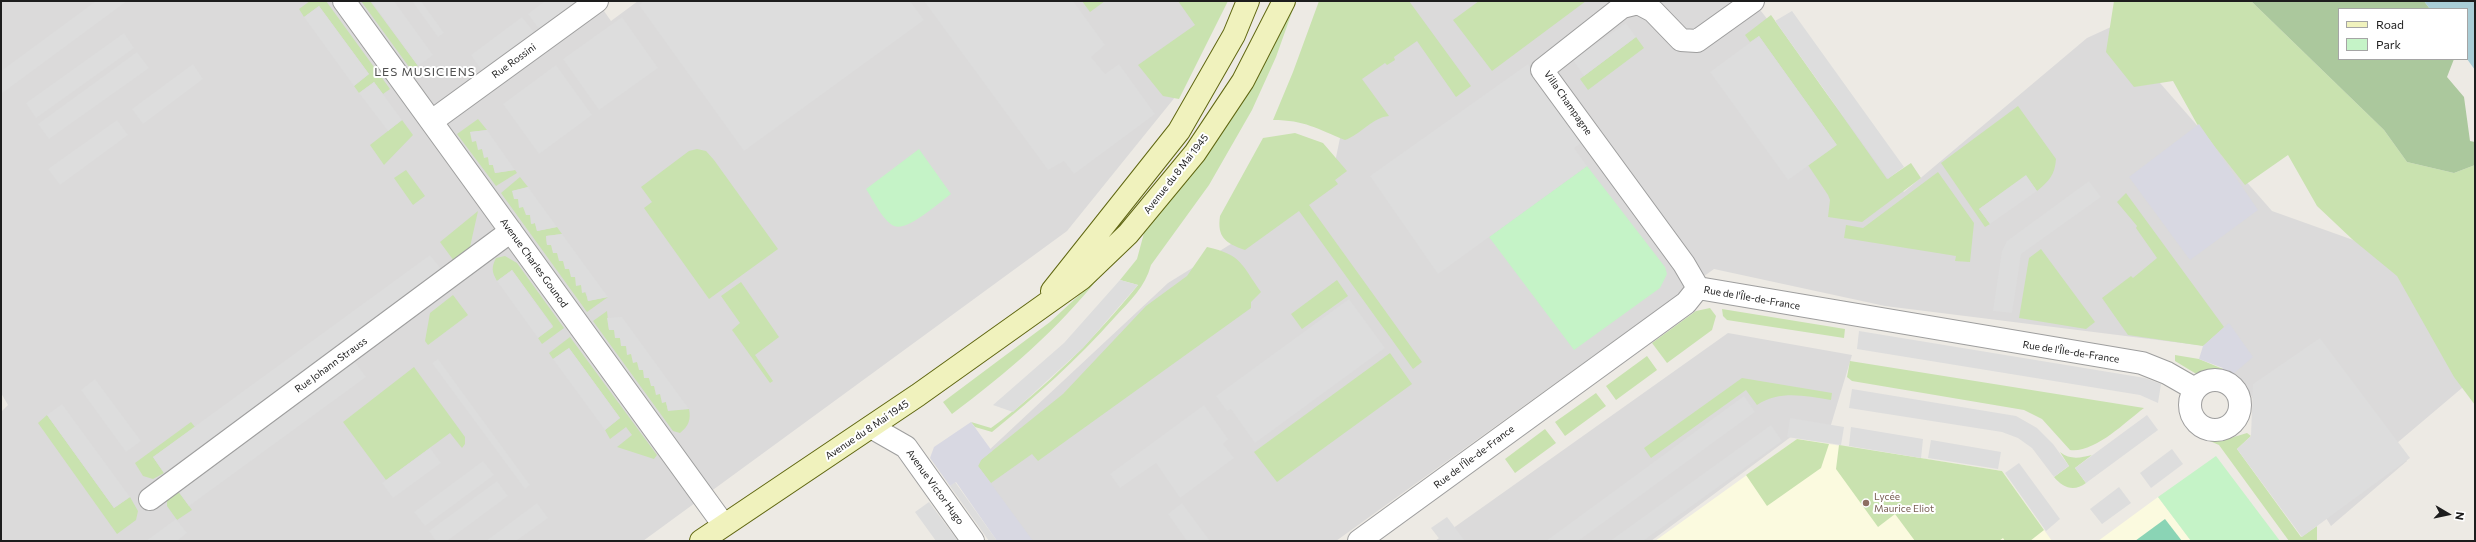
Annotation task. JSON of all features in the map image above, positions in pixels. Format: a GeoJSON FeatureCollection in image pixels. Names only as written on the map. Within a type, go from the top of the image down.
{"type":"FeatureCollection","features":[{"type":"Feature","properties":{"kind":"main road","name":"Avenue du 8 Mai 1945"},"geometry":{"type":"LineString","coordinates":[[1031,317],[1179,131],[1234,35],[1248,1]]}},
{"type":"Feature","properties":{"kind":"main road","name":"Avenue du 8 Mai 1945"},"geometry":{"type":"LineString","coordinates":[[700,541],[723,524],[871,427],[1031,317],[1081,279],[1128,234],[1195,153],[1243,81],[1284,1]]}},
{"type":"Feature","properties":{"kind":"street","name":"Avenue Charles Gounod"},"geometry":{"type":"LineString","coordinates":[[344,1],[723,524]]}},
{"type":"Feature","properties":{"kind":"street","name":"Rue Rossini"},"geometry":{"type":"LineString","coordinates":[[432,121],[597,1]]}},
{"type":"Feature","properties":{"kind":"street","name":"Villa Champagne"},"geometry":{"type":"LineString","coordinates":[[1698,288],[1679,258],[1542,70],[1622,7],[1638,3],[1653,11],[1681,40],[1697,42],[1713,32],[1753,1]]}},
{"type":"Feature","properties":{"kind":"street","name":"Rue Johann Strauss"},"geometry":{"type":"LineString","coordinates":[[150,499],[512,231]]}},
{"type":"Feature","properties":{"kind":"street","name":"Rue de l'Île-de-France"},"geometry":{"type":"LineString","coordinates":[[1358,541],[1686,303],[1698,288],[2142,363],[2167,373],[2195,389]]}},
{"type":"Feature","properties":{"kind":"street","name":"Avenue Victor Hugo"},"geometry":{"type":"LineString","coordinates":[[871,427],[906,447],[973,541]]}},
{"type":"Feature","properties":{"kind":"shaded area"},"geometry":{"type":"Polygon","coordinates":[[[1,1],[597,1],[611,21],[638,1],[1220,1],[1180,91],[1067,231],[643,541],[1,541],[1,412],[8,405],[1,393],[1,1]]]}},
{"type":"Feature","properties":{"kind":"shaded area"},"geometry":{"type":"Polygon","coordinates":[[[96,1],[127,1],[1,94],[1,71],[96,1]]]}},
{"type":"Feature","properties":{"kind":"shaded area"},"geometry":{"type":"Polygon","coordinates":[[[371,1],[394,1],[433,55],[418,66],[371,1]]]}},
{"type":"Feature","properties":{"kind":"shaded area"},"geometry":{"type":"Polygon","coordinates":[[[412,1],[421,1],[444,33],[438,37],[412,1]]]}},
{"type":"Feature","properties":{"kind":"shaded area"},"geometry":{"type":"Polygon","coordinates":[[[545,1],[577,1],[539,29],[528,14],[545,1]]]}},
{"type":"Feature","properties":{"kind":"shaded area"},"geometry":{"type":"Polygon","coordinates":[[[644,1],[910,1],[924,20],[744,151],[639,5],[644,1]]]}},
{"type":"Feature","properties":{"kind":"shaded area"},"geometry":{"type":"Polygon","coordinates":[[[924,1],[977,1],[979,3],[981,1],[1073,1],[1105,45],[1091,57],[1105,74],[1119,64],[1155,114],[1074,174],[1064,161],[1048,170],[924,1]]]}},
{"type":"Feature","properties":{"kind":"shaded area"},"geometry":{"type":"Polygon","coordinates":[[[1368,1],[1753,1],[1904,192],[2087,38],[2111,27],[2272,211],[2398,256],[2475,377],[2397,443],[2407,461],[2331,526],[2244,384],[2206,346],[1885,306],[1714,269],[1336,541],[1027,541],[972,466],[1168,283],[1331,182],[1368,1]]]}},
{"type":"Feature","properties":{"kind":"shaded area"},"geometry":{"type":"Polygon","coordinates":[[[319,6],[369,74],[354,86],[304,17],[319,6]]]}},
{"type":"Feature","properties":{"kind":"shaded area"},"geometry":{"type":"Polygon","coordinates":[[[1792,11],[1904,167],[1888,179],[1775,21],[1792,11]]]}},
{"type":"Feature","properties":{"kind":"shaded area"},"geometry":{"type":"Polygon","coordinates":[[[522,17],[534,32],[482,71],[471,55],[522,17]]]}},
{"type":"Feature","properties":{"kind":"shaded area"},"geometry":{"type":"Polygon","coordinates":[[[622,17],[658,68],[599,110],[563,59],[622,17]]]}},
{"type":"Feature","properties":{"kind":"shaded area"},"geometry":{"type":"Polygon","coordinates":[[[1626,23],[1636,37],[1584,76],[1573,60],[1626,23]]]}},
{"type":"Feature","properties":{"kind":"shaded area"},"geometry":{"type":"Polygon","coordinates":[[[124,33],[134,48],[36,118],[26,103],[124,33]]]}},
{"type":"Feature","properties":{"kind":"shaded area"},"geometry":{"type":"Polygon","coordinates":[[[1759,36],[1837,145],[1788,180],[1710,72],[1759,36]]]}},
{"type":"Feature","properties":{"kind":"shaded area"},"geometry":{"type":"Polygon","coordinates":[[[137,52],[149,68],[49,139],[38,124],[137,52]]]}},
{"type":"Feature","properties":{"kind":"shaded area"},"geometry":{"type":"Polygon","coordinates":[[[193,64],[203,79],[143,124],[132,109],[193,64]]]}},
{"type":"Feature","properties":{"kind":"shaded area"},"geometry":{"type":"Polygon","coordinates":[[[1528,64],[1581,143],[1574,148],[1587,166],[1438,274],[1370,176],[1528,64]]]}},
{"type":"Feature","properties":{"kind":"shaded area"},"geometry":{"type":"Polygon","coordinates":[[[556,65],[592,115],[539,154],[503,104],[556,65]]]}},
{"type":"Feature","properties":{"kind":"shaded area"},"geometry":{"type":"Polygon","coordinates":[[[374,82],[402,120],[388,131],[359,93],[374,82]]]}},
{"type":"Feature","properties":{"kind":"shaded area"},"geometry":{"type":"Polygon","coordinates":[[[117,120],[128,135],[60,185],[48,169],[117,120]]]}},
{"type":"Feature","properties":{"kind":"shaded area"},"geometry":{"type":"Polygon","coordinates":[[[2199,124],[2258,210],[2190,260],[2129,177],[2199,124]]]}},
{"type":"Feature","properties":{"kind":"shaded area"},"geometry":{"type":"Polygon","coordinates":[[[487,130],[515,170],[495,173],[493,165],[489,165],[488,157],[484,158],[482,149],[478,150],[476,141],[472,142],[470,132],[487,130]]]}},
{"type":"Feature","properties":{"kind":"shaded area"},"geometry":{"type":"Polygon","coordinates":[[[2026,175],[2037,191],[1990,224],[1979,209],[2026,175]]]}},
{"type":"Feature","properties":{"kind":"shaded area"},"geometry":{"type":"Polygon","coordinates":[[[2089,181],[2101,197],[2021,254],[2012,313],[1993,311],[2002,251],[2007,241],[2089,181]]]}},
{"type":"Feature","properties":{"kind":"shaded area"},"geometry":{"type":"Polygon","coordinates":[[[528,187],[557,227],[537,231],[535,223],[531,224],[530,215],[526,215],[523,207],[519,208],[518,199],[514,199],[512,191],[528,187]]]}},
{"type":"Feature","properties":{"kind":"shaded area"},"geometry":{"type":"Polygon","coordinates":[[[562,234],[608,297],[588,301],[586,292],[582,293],[581,285],[576,286],[575,277],[571,277],[569,269],[565,269],[563,261],[559,261],[557,253],[553,253],[551,245],[547,245],[546,236],[562,234]]]}},
{"type":"Feature","properties":{"kind":"shaded area"},"geometry":{"type":"Polygon","coordinates":[[[430,255],[442,270],[164,473],[153,457],[430,255]]]}},
{"type":"Feature","properties":{"kind":"shaded area"},"geometry":{"type":"Polygon","coordinates":[[[512,270],[553,327],[538,338],[497,281],[512,270]]]}},
{"type":"Feature","properties":{"kind":"shaded area"},"geometry":{"type":"Polygon","coordinates":[[[1120,280],[1138,285],[1083,348],[1013,412],[993,405],[1064,343],[1120,280]]]}},
{"type":"Feature","properties":{"kind":"shaded area"},"geometry":{"type":"Polygon","coordinates":[[[1349,299],[1385,348],[1255,443],[1231,409],[1227,411],[1216,396],[1349,299]]]}},
{"type":"Feature","properties":{"kind":"shaded area"},"geometry":{"type":"Polygon","coordinates":[[[622,317],[689,409],[668,411],[666,402],[662,403],[660,394],[656,395],[654,386],[651,386],[649,378],[644,378],[643,370],[639,370],[637,362],[633,363],[631,354],[627,355],[626,346],[621,346],[620,338],[615,338],[614,330],[609,330],[607,318],[622,317]]]}},
{"type":"Feature","properties":{"kind":"shaded area"},"geometry":{"type":"Polygon","coordinates":[[[2229,323],[2253,357],[2233,374],[2222,372],[2223,368],[2199,359],[2203,346],[2229,323]]]}},
{"type":"Feature","properties":{"kind":"shaded area"},"geometry":{"type":"Polygon","coordinates":[[[1859,331],[2145,378],[2161,384],[2158,403],[2140,395],[1857,349],[1859,331]]]}},
{"type":"Feature","properties":{"kind":"shaded area"},"geometry":{"type":"Polygon","coordinates":[[[1728,333],[1852,355],[1827,438],[1792,436],[1651,541],[1435,541],[1728,333]]]}},
{"type":"Feature","properties":{"kind":"shaded area"},"geometry":{"type":"Polygon","coordinates":[[[2320,338],[2410,458],[2302,537],[2237,449],[2251,436],[2253,384],[2320,338]]]}},
{"type":"Feature","properties":{"kind":"shaded area"},"geometry":{"type":"Polygon","coordinates":[[[569,348],[620,418],[605,430],[553,359],[569,348]]]}},
{"type":"Feature","properties":{"kind":"shaded area"},"geometry":{"type":"Polygon","coordinates":[[[438,359],[530,485],[525,489],[432,363],[438,359]]]}},
{"type":"Feature","properties":{"kind":"shaded area"},"geometry":{"type":"Polygon","coordinates":[[[355,362],[366,377],[189,506],[178,491],[355,362]]]}},
{"type":"Feature","properties":{"kind":"shaded area"},"geometry":{"type":"Polygon","coordinates":[[[95,379],[141,441],[126,452],[81,390],[95,379]]]}},
{"type":"Feature","properties":{"kind":"shaded area"},"geometry":{"type":"Polygon","coordinates":[[[1852,389],[2016,416],[2037,428],[2053,444],[2069,466],[2054,477],[2032,448],[2018,438],[2002,432],[1849,408],[1852,389]]]}},
{"type":"Feature","properties":{"kind":"shaded area"},"geometry":{"type":"Polygon","coordinates":[[[1744,396],[1755,412],[1578,541],[1546,541],[1744,396]]]}},
{"type":"Feature","properties":{"kind":"shaded area"},"geometry":{"type":"Polygon","coordinates":[[[62,404],[130,497],[114,508],[47,415],[62,404]]]}},
{"type":"Feature","properties":{"kind":"shaded area"},"geometry":{"type":"Polygon","coordinates":[[[1204,405],[1228,439],[1223,444],[1234,458],[1180,498],[1156,463],[1120,488],[1110,474],[1204,405]]]}},
{"type":"Feature","properties":{"kind":"shaded area"},"geometry":{"type":"Polygon","coordinates":[[[2147,415],[2158,430],[2086,483],[2075,468],[2147,415]]]}},
{"type":"Feature","properties":{"kind":"shaded area"},"geometry":{"type":"Polygon","coordinates":[[[1790,418],[1844,427],[1841,445],[1787,437],[1790,418]]]}},
{"type":"Feature","properties":{"kind":"shaded area"},"geometry":{"type":"Polygon","coordinates":[[[971,422],[992,451],[981,460],[978,466],[1033,541],[997,541],[956,482],[950,486],[930,458],[934,447],[971,422]]]}},
{"type":"Feature","properties":{"kind":"shaded area"},"geometry":{"type":"Polygon","coordinates":[[[1771,425],[1782,441],[1643,541],[1610,541],[1771,425]]]}},
{"type":"Feature","properties":{"kind":"shaded area"},"geometry":{"type":"Polygon","coordinates":[[[1851,427],[1923,439],[1921,458],[1849,446],[1851,427]]]}},
{"type":"Feature","properties":{"kind":"shaded area","name":"Lycée Maurice Eliot"},"geometry":{"type":"Polygon","coordinates":[[[1797,439],[2002,471],[2052,541],[1655,541],[1797,439]]]}},
{"type":"Feature","properties":{"kind":"shaded area"},"geometry":{"type":"Polygon","coordinates":[[[1931,440],[2001,452],[1998,469],[1928,458],[1931,440]]]}},
{"type":"Feature","properties":{"kind":"shaded area"},"geometry":{"type":"Polygon","coordinates":[[[430,448],[441,463],[393,498],[382,483],[430,448]]]}},
{"type":"Feature","properties":{"kind":"shaded area"},"geometry":{"type":"Polygon","coordinates":[[[2172,449],[2183,464],[2151,488],[2140,473],[2172,449]]]}},
{"type":"Feature","properties":{"kind":"shaded area"},"geometry":{"type":"Polygon","coordinates":[[[483,461],[494,475],[425,526],[414,512],[483,461]]]}},
{"type":"Feature","properties":{"kind":"shaded area"},"geometry":{"type":"Polygon","coordinates":[[[2019,463],[2060,519],[2046,531],[2005,473],[2019,463]]]}},
{"type":"Feature","properties":{"kind":"shaded area"},"geometry":{"type":"Polygon","coordinates":[[[497,481],[508,496],[447,541],[436,541],[429,531],[497,481]]]}},
{"type":"Feature","properties":{"kind":"shaded area"},"geometry":{"type":"Polygon","coordinates":[[[955,482],[997,541],[989,541],[950,486],[955,482]]]}},
{"type":"Feature","properties":{"kind":"shaded area"},"geometry":{"type":"Polygon","coordinates":[[[2119,487],[2131,503],[2102,524],[2090,509],[2119,487]]]}},
{"type":"Feature","properties":{"kind":"shaded area"},"geometry":{"type":"Polygon","coordinates":[[[2158,497],[2191,541],[2098,541],[2158,497]]]}},
{"type":"Feature","properties":{"kind":"shaded area"},"geometry":{"type":"Polygon","coordinates":[[[929,502],[958,541],[936,541],[915,512],[929,502]]]}},
{"type":"Feature","properties":{"kind":"shaded area"},"geometry":{"type":"Polygon","coordinates":[[[537,503],[548,518],[516,541],[486,541],[537,503]]]}},
{"type":"Feature","properties":{"kind":"shaded area"},"geometry":{"type":"Polygon","coordinates":[[[1182,503],[1210,541],[1187,541],[1168,514],[1182,503]]]}},
{"type":"Feature","properties":{"kind":"shaded area"},"geometry":{"type":"Polygon","coordinates":[[[1447,517],[1465,541],[1441,541],[1431,528],[1447,517]]]}},
{"type":"Feature","properties":{"kind":"shaded area"},"geometry":{"type":"Polygon","coordinates":[[[176,519],[187,533],[177,541],[146,541],[176,519]]]}},
{"type":"Feature","properties":{"kind":"green space"},"geometry":{"type":"Polygon","coordinates":[[[310,1],[326,1],[390,89],[383,94],[374,82],[359,93],[354,86],[369,74],[319,6],[304,17],[299,9],[310,1]]]}},
{"type":"Feature","properties":{"kind":"green space"},"geometry":{"type":"Polygon","coordinates":[[[361,1],[370,1],[418,66],[412,71],[361,1]]]}},
{"type":"Feature","properties":{"kind":"green space"},"geometry":{"type":"Polygon","coordinates":[[[1082,1],[1105,1],[1090,12],[1082,1]]]}},
{"type":"Feature","properties":{"kind":"green space"},"geometry":{"type":"Polygon","coordinates":[[[1178,1],[1228,1],[1179,99],[1163,96],[1138,65],[1195,25],[1178,1]]]}},
{"type":"Feature","properties":{"kind":"green space"},"geometry":{"type":"Polygon","coordinates":[[[1296,1],[1276,57],[1252,110],[1209,185],[1151,265],[1141,287],[1101,333],[1071,363],[992,432],[975,427],[971,422],[991,428],[1031,396],[1087,343],[1138,285],[1120,280],[1137,259],[1144,233],[1253,81],[1296,1]]]}},
{"type":"Feature","properties":{"kind":"green space"},"geometry":{"type":"Polygon","coordinates":[[[1319,1],[1409,1],[1471,86],[1456,97],[1417,41],[1394,57],[1395,60],[1387,65],[1385,63],[1362,79],[1389,116],[1377,119],[1351,138],[1345,140],[1302,123],[1273,120],[1293,72],[1319,1]]]}},
{"type":"Feature","properties":{"kind":"green space"},"geometry":{"type":"Polygon","coordinates":[[[1479,1],[1586,1],[1492,71],[1453,20],[1479,1]]]}},
{"type":"Feature","properties":{"kind":"green space"},"geometry":{"type":"Polygon","coordinates":[[[2114,1],[2251,1],[2384,130],[2407,162],[2454,173],[2475,165],[2475,405],[2454,377],[2397,276],[2352,239],[2317,206],[2288,155],[2245,185],[2197,124],[2173,81],[2134,87],[2106,52],[2114,1]]]}},
{"type":"Feature","properties":{"kind":"green space"},"geometry":{"type":"Polygon","coordinates":[[[2251,1],[2424,1],[2429,8],[2338,8],[2338,60],[2454,60],[2447,77],[2464,97],[2470,141],[2475,142],[2475,165],[2454,173],[2407,162],[2384,130],[2251,1]]]}},
{"type":"Feature","properties":{"kind":"green space"},"geometry":{"type":"Polygon","coordinates":[[[1771,15],[1887,179],[1911,163],[1921,178],[1862,222],[1828,217],[1830,200],[1808,165],[1836,144],[1759,36],[1750,42],[1745,35],[1771,15]]]}},
{"type":"Feature","properties":{"kind":"green space"},"geometry":{"type":"Polygon","coordinates":[[[1636,37],[1644,48],[1588,90],[1580,79],[1636,37]]]}},
{"type":"Feature","properties":{"kind":"green space"},"geometry":{"type":"Polygon","coordinates":[[[2018,106],[2056,159],[2053,174],[2037,191],[2026,176],[1979,209],[1990,224],[1985,227],[1941,163],[2018,106]]]}},
{"type":"Feature","properties":{"kind":"green space"},"geometry":{"type":"Polygon","coordinates":[[[478,119],[487,130],[470,132],[493,165],[495,173],[515,170],[517,173],[496,186],[457,134],[478,119]]]}},
{"type":"Feature","properties":{"kind":"green space"},"geometry":{"type":"Polygon","coordinates":[[[402,120],[413,135],[384,165],[370,145],[402,120]]]}},
{"type":"Feature","properties":{"kind":"green space"},"geometry":{"type":"Polygon","coordinates":[[[1295,133],[1323,143],[1347,171],[1335,180],[1338,184],[1309,205],[1422,362],[1413,369],[1299,211],[1245,250],[1232,245],[1221,234],[1219,223],[1220,216],[1263,138],[1295,133]]]}},
{"type":"Feature","properties":{"kind":"green space"},"geometry":{"type":"Polygon","coordinates":[[[697,149],[706,151],[714,160],[778,249],[709,299],[644,208],[652,202],[641,187],[689,151],[697,149]]]}},
{"type":"Feature","properties":{"kind":"green space"},"geometry":{"type":"Polygon","coordinates":[[[919,149],[951,194],[915,221],[900,227],[894,226],[882,214],[866,189],[919,149]]]}},
{"type":"Feature","properties":{"kind":"green space"},"geometry":{"type":"Polygon","coordinates":[[[1587,166],[1665,267],[1667,274],[1660,288],[1574,350],[1489,237],[1587,166]]]}},
{"type":"Feature","properties":{"kind":"green space"},"geometry":{"type":"Polygon","coordinates":[[[406,170],[425,196],[413,205],[394,178],[406,170]]]}},
{"type":"Feature","properties":{"kind":"green space"},"geometry":{"type":"Polygon","coordinates":[[[1938,172],[1974,223],[1970,262],[1955,261],[1956,256],[1844,238],[1846,225],[1863,228],[1938,172]]]}},
{"type":"Feature","properties":{"kind":"green space"},"geometry":{"type":"Polygon","coordinates":[[[520,177],[528,187],[512,191],[530,214],[532,224],[535,223],[537,231],[557,227],[562,234],[546,236],[547,245],[551,244],[578,279],[588,301],[608,297],[587,312],[501,193],[520,177]]]}},
{"type":"Feature","properties":{"kind":"green space"},"geometry":{"type":"Polygon","coordinates":[[[2126,193],[2224,327],[2203,346],[2128,335],[2102,298],[2131,276],[2133,278],[2157,258],[2136,228],[2137,226],[2117,202],[2126,193]]]}},
{"type":"Feature","properties":{"kind":"green space"},"geometry":{"type":"Polygon","coordinates":[[[478,211],[470,247],[454,261],[440,242],[478,211]]]}},
{"type":"Feature","properties":{"kind":"green space"},"geometry":{"type":"Polygon","coordinates":[[[1207,247],[1227,253],[1240,262],[1261,292],[1251,302],[1251,308],[1038,461],[1032,454],[991,483],[978,466],[981,460],[1063,394],[1146,306],[1187,276],[1207,247]]]}},
{"type":"Feature","properties":{"kind":"green space"},"geometry":{"type":"Polygon","coordinates":[[[2041,249],[2095,322],[2086,329],[2019,318],[2029,258],[2041,249]]]}},
{"type":"Feature","properties":{"kind":"green space"},"geometry":{"type":"Polygon","coordinates":[[[505,256],[517,263],[564,328],[542,344],[538,338],[553,326],[512,270],[497,281],[494,275],[493,265],[496,258],[505,256]]]}},
{"type":"Feature","properties":{"kind":"green space"},"geometry":{"type":"Polygon","coordinates":[[[1101,275],[1085,295],[1031,349],[992,383],[952,414],[943,402],[1050,322],[1101,275]]]}},
{"type":"Feature","properties":{"kind":"green space"},"geometry":{"type":"Polygon","coordinates":[[[1337,280],[1348,296],[1302,329],[1291,314],[1337,280]]]}},
{"type":"Feature","properties":{"kind":"green space"},"geometry":{"type":"Polygon","coordinates":[[[741,282],[779,337],[755,355],[773,381],[770,383],[732,330],[740,323],[721,296],[741,282]]]}},
{"type":"Feature","properties":{"kind":"green space"},"geometry":{"type":"Polygon","coordinates":[[[453,295],[468,315],[428,345],[425,341],[430,313],[453,295]]]}},
{"type":"Feature","properties":{"kind":"green space"},"geometry":{"type":"Polygon","coordinates":[[[1710,308],[1716,316],[1712,330],[1667,363],[1652,343],[1696,311],[1710,308]]]}},
{"type":"Feature","properties":{"kind":"green space"},"geometry":{"type":"Polygon","coordinates":[[[1722,309],[1845,329],[1844,338],[1727,320],[1723,316],[1722,309]]]}},
{"type":"Feature","properties":{"kind":"green space"},"geometry":{"type":"Polygon","coordinates":[[[607,311],[609,330],[614,330],[666,402],[668,410],[689,409],[689,422],[680,433],[673,431],[593,321],[607,311]]]}},
{"type":"Feature","properties":{"kind":"green space"},"geometry":{"type":"Polygon","coordinates":[[[570,337],[657,455],[654,459],[617,447],[632,435],[626,427],[610,439],[605,430],[620,418],[569,348],[553,359],[549,353],[570,337]]]}},
{"type":"Feature","properties":{"kind":"green space"},"geometry":{"type":"Polygon","coordinates":[[[1390,353],[1412,384],[1277,482],[1254,452],[1390,353]]]}},
{"type":"Feature","properties":{"kind":"green space"},"geometry":{"type":"Polygon","coordinates":[[[2175,355],[2199,359],[2223,369],[2222,372],[2198,375],[2175,361],[2175,355]]]}},
{"type":"Feature","properties":{"kind":"green space"},"geometry":{"type":"Polygon","coordinates":[[[1647,356],[1657,370],[1616,400],[1606,386],[1647,356]]]}},
{"type":"Feature","properties":{"kind":"green space"},"geometry":{"type":"Polygon","coordinates":[[[1850,361],[2144,408],[2109,436],[2099,442],[2080,450],[2070,450],[2042,419],[2024,410],[1852,381],[1847,377],[1850,361]]]}},
{"type":"Feature","properties":{"kind":"green space"},"geometry":{"type":"Polygon","coordinates":[[[414,367],[465,437],[465,444],[462,448],[450,433],[386,480],[343,422],[414,367]]]}},
{"type":"Feature","properties":{"kind":"green space"},"geometry":{"type":"Polygon","coordinates":[[[1742,378],[1832,393],[1831,400],[1793,395],[1775,397],[1757,405],[1746,390],[1651,458],[1644,448],[1742,378]]]}},
{"type":"Feature","properties":{"kind":"green space"},"geometry":{"type":"Polygon","coordinates":[[[1596,393],[1606,406],[1565,436],[1555,422],[1596,393]]]}},
{"type":"Feature","properties":{"kind":"green space"},"geometry":{"type":"Polygon","coordinates":[[[47,415],[114,508],[130,497],[138,511],[136,520],[117,534],[38,423],[47,415]]]}},
{"type":"Feature","properties":{"kind":"green space"},"geometry":{"type":"Polygon","coordinates":[[[191,422],[195,427],[153,457],[164,473],[153,479],[143,476],[135,463],[191,422]]]}},
{"type":"Feature","properties":{"kind":"green space"},"geometry":{"type":"Polygon","coordinates":[[[1545,429],[1556,443],[1515,473],[1505,459],[1545,429]]]}},
{"type":"Feature","properties":{"kind":"green space"},"geometry":{"type":"Polygon","coordinates":[[[2247,433],[2251,436],[2237,449],[2301,537],[2317,526],[2317,541],[2289,541],[2219,445],[2203,438],[2224,440],[2247,433]]]}},
{"type":"Feature","properties":{"kind":"green space"},"geometry":{"type":"Polygon","coordinates":[[[1797,439],[1829,444],[1821,468],[1767,506],[1746,475],[1797,439]]]}},
{"type":"Feature","properties":{"kind":"green space"},"geometry":{"type":"Polygon","coordinates":[[[1839,445],[2002,471],[2044,530],[2030,541],[2005,541],[2003,538],[1999,541],[1915,541],[1895,514],[1878,527],[1836,469],[1839,445]]]}},
{"type":"Feature","properties":{"kind":"green space"},"geometry":{"type":"Polygon","coordinates":[[[2060,452],[2064,455],[2075,458],[2092,455],[2075,468],[2086,483],[2082,486],[2069,488],[2061,484],[2054,477],[2069,466],[2060,452]]]}},
{"type":"Feature","properties":{"kind":"green space"},"geometry":{"type":"Polygon","coordinates":[[[2216,456],[2280,541],[2191,541],[2158,497],[2216,456]]]}},
{"type":"Feature","properties":{"kind":"green space"},"geometry":{"type":"Polygon","coordinates":[[[178,491],[192,510],[177,520],[167,506],[167,500],[178,491]]]}},
{"type":"Feature","properties":{"kind":"green space"},"geometry":{"type":"Polygon","coordinates":[[[2165,519],[2182,541],[2135,541],[2165,519]]]}},
{"type":"Feature","properties":{"kind":"water"},"geometry":{"type":"Polygon","coordinates":[[[2424,1],[2475,1],[2475,70],[2468,60],[2468,8],[2429,8],[2424,1]]]}},
{"type":"Feature","properties":{"kind":"place","name":"Lycée Maurice Eliot"},"geometry":{"type":"Point","coordinates":[1866,503]}},
{"type":"Feature","properties":{"kind":"district","name":"LES MUSICIENS"},"geometry":{"type":"Point","coordinates":[425,72]}}]}
